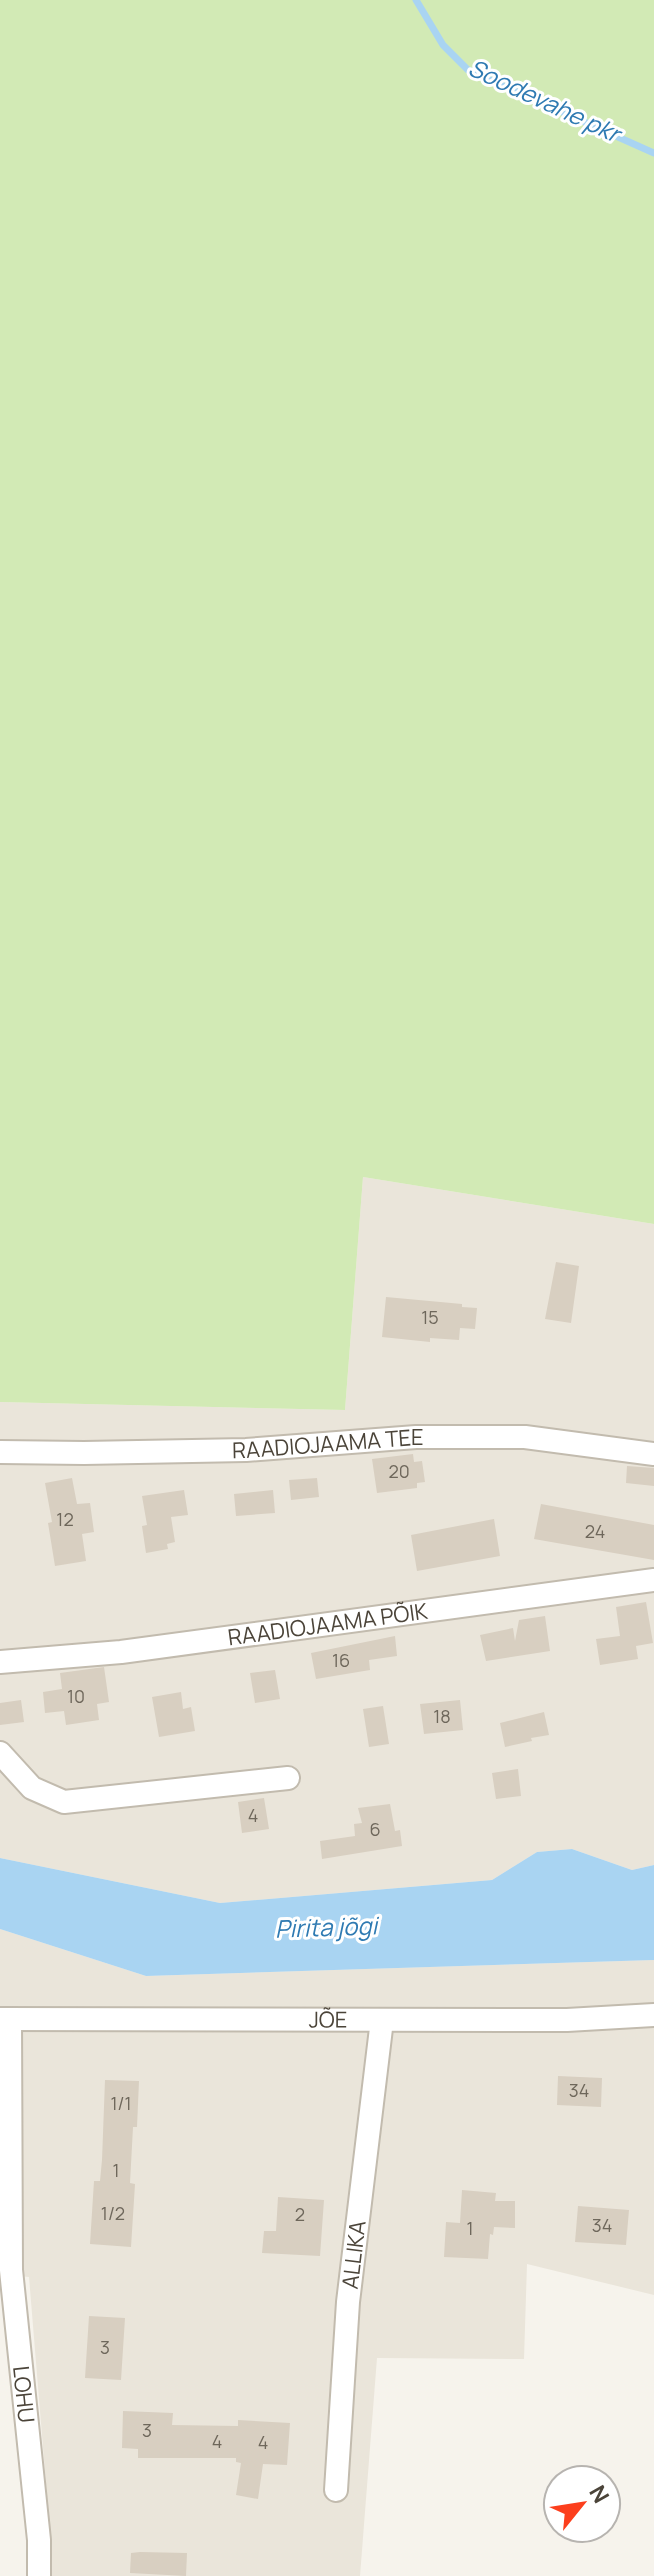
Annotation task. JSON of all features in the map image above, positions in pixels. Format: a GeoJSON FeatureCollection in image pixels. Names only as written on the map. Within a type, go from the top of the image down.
{"type":"FeatureCollection","features":[{"type":"Feature","properties":{"kind":"street","name":"RAADIOJAAMA TEE"},"geometry":{"type":"LineString","coordinates":[[0,1452],[246,1450],[416,1437],[525,1437],[654,1454]]}},
{"type":"Feature","properties":{"kind":"street","name":"RAADIOJAAMA PÕIK"},"geometry":{"type":"LineString","coordinates":[[0,1662],[121,1652],[654,1580]]}},
{"type":"Feature","properties":{"kind":"street"},"geometry":{"type":"LineString","coordinates":[[0,1753],[32,1788],[64,1802],[288,1778]]}},
{"type":"Feature","properties":{"kind":"street","name":"JÕE"},"geometry":{"type":"LineString","coordinates":[[5,2019],[567,2020],[654,2015]]}},
{"type":"Feature","properties":{"kind":"street","name":"LOHU"},"geometry":{"type":"LineString","coordinates":[[5,2019],[11,2270],[39,2540],[39,2576]]}},
{"type":"Feature","properties":{"kind":"street","name":"ALLIKA"},"geometry":{"type":"LineString","coordinates":[[336,2490],[348,2302],[382,2020]]}},
{"type":"Feature","properties":{"kind":"shaded area"},"geometry":{"type":"Polygon","coordinates":[[[363,1177],[654,1224],[654,1865],[632,1870],[572,1849],[537,1852],[492,1880],[220,1903],[0,1858],[0,1402],[345,1410],[363,1177]]]}},
{"type":"Feature","properties":{"kind":"shaded area"},"geometry":{"type":"Polygon","coordinates":[[[0,1929],[146,1976],[654,1960],[654,2295],[527,2264],[524,2359],[377,2358],[360,2576],[51,2576],[29,2277],[0,2274],[0,1929]]]}},
{"type":"Feature","properties":{"kind":"green space"},"geometry":{"type":"Polygon","coordinates":[[[0,0],[654,0],[654,1224],[363,1177],[345,1410],[0,1402],[0,0]]]}},
{"type":"Feature","properties":{"kind":"water","name":"Pirita jõgi"},"geometry":{"type":"Polygon","coordinates":[[[572,1849],[632,1870],[654,1865],[654,1960],[146,1976],[0,1929],[0,1858],[220,1903],[492,1880],[537,1852],[572,1849]]]}},
{"type":"Feature","properties":{"kind":"building"},"geometry":{"type":"Polygon","coordinates":[[[556,1262],[579,1266],[571,1323],[545,1319],[556,1262]]]}},
{"type":"Feature","properties":{"kind":"building"},"geometry":{"type":"Polygon","coordinates":[[[386,1297],[477,1308],[475,1329],[460,1328],[459,1340],[430,1338],[430,1342],[382,1337],[386,1297]]]}},
{"type":"Feature","properties":{"kind":"building"},"geometry":{"type":"Polygon","coordinates":[[[413,1454],[414,1462],[422,1461],[425,1482],[417,1483],[417,1488],[377,1493],[372,1459],[413,1454]]]}},
{"type":"Feature","properties":{"kind":"building"},"geometry":{"type":"Polygon","coordinates":[[[627,1466],[654,1468],[654,1486],[626,1483],[627,1466]]]}},
{"type":"Feature","properties":{"kind":"building"},"geometry":{"type":"Polygon","coordinates":[[[72,1478],[77,1504],[90,1503],[94,1532],[82,1534],[86,1561],[55,1566],[45,1483],[72,1478]]]}},
{"type":"Feature","properties":{"kind":"building"},"geometry":{"type":"Polygon","coordinates":[[[317,1478],[319,1497],[291,1500],[289,1480],[317,1478]]]}},
{"type":"Feature","properties":{"kind":"building"},"geometry":{"type":"Polygon","coordinates":[[[184,1490],[188,1515],[171,1517],[175,1542],[167,1544],[168,1549],[146,1553],[142,1526],[147,1525],[142,1496],[184,1490]]]}},
{"type":"Feature","properties":{"kind":"building"},"geometry":{"type":"Polygon","coordinates":[[[273,1490],[275,1513],[236,1516],[234,1494],[273,1490]]]}},
{"type":"Feature","properties":{"kind":"building"},"geometry":{"type":"Polygon","coordinates":[[[541,1504],[654,1525],[654,1560],[534,1539],[541,1504]]]}},
{"type":"Feature","properties":{"kind":"building"},"geometry":{"type":"Polygon","coordinates":[[[494,1519],[500,1556],[417,1571],[411,1535],[494,1519]]]}},
{"type":"Feature","properties":{"kind":"building"},"geometry":{"type":"Polygon","coordinates":[[[646,1602],[653,1643],[636,1646],[638,1659],[600,1665],[596,1639],[620,1636],[616,1607],[646,1602]]]}},
{"type":"Feature","properties":{"kind":"building"},"geometry":{"type":"Polygon","coordinates":[[[545,1616],[550,1651],[486,1661],[480,1635],[513,1628],[515,1641],[519,1620],[545,1616]]]}},
{"type":"Feature","properties":{"kind":"building"},"geometry":{"type":"Polygon","coordinates":[[[395,1636],[397,1656],[369,1660],[370,1670],[316,1679],[311,1653],[395,1636]]]}},
{"type":"Feature","properties":{"kind":"building"},"geometry":{"type":"Polygon","coordinates":[[[104,1667],[109,1702],[97,1704],[99,1720],[66,1725],[64,1711],[45,1713],[43,1692],[62,1689],[60,1673],[104,1667]]]}},
{"type":"Feature","properties":{"kind":"building"},"geometry":{"type":"Polygon","coordinates":[[[275,1670],[280,1699],[255,1703],[250,1673],[275,1670]]]}},
{"type":"Feature","properties":{"kind":"building"},"geometry":{"type":"Polygon","coordinates":[[[181,1692],[183,1709],[191,1707],[195,1731],[159,1737],[152,1697],[181,1692]]]}},
{"type":"Feature","properties":{"kind":"building"},"geometry":{"type":"Polygon","coordinates":[[[21,1700],[24,1722],[0,1725],[0,1703],[21,1700]]]}},
{"type":"Feature","properties":{"kind":"building"},"geometry":{"type":"Polygon","coordinates":[[[460,1700],[463,1730],[424,1734],[420,1704],[460,1700]]]}},
{"type":"Feature","properties":{"kind":"building"},"geometry":{"type":"Polygon","coordinates":[[[383,1706],[389,1744],[369,1747],[363,1709],[383,1706]]]}},
{"type":"Feature","properties":{"kind":"building"},"geometry":{"type":"Polygon","coordinates":[[[544,1712],[549,1735],[505,1747],[500,1723],[544,1712]]]}},
{"type":"Feature","properties":{"kind":"building"},"geometry":{"type":"Polygon","coordinates":[[[518,1769],[521,1796],[496,1799],[492,1773],[518,1769]]]}},
{"type":"Feature","properties":{"kind":"building"},"geometry":{"type":"Polygon","coordinates":[[[264,1798],[269,1829],[242,1833],[238,1802],[264,1798]]]}},
{"type":"Feature","properties":{"kind":"building"},"geometry":{"type":"Polygon","coordinates":[[[390,1804],[395,1831],[400,1830],[402,1846],[322,1859],[320,1841],[355,1836],[354,1824],[362,1823],[358,1808],[390,1804]]]}},
{"type":"Feature","properties":{"kind":"building"},"geometry":{"type":"Polygon","coordinates":[[[558,2076],[602,2078],[601,2107],[557,2105],[558,2076]]]}},
{"type":"Feature","properties":{"kind":"building"},"geometry":{"type":"Polygon","coordinates":[[[105,2080],[139,2081],[130,2183],[135,2184],[131,2247],[90,2244],[94,2181],[100,2181],[102,2160],[105,2080]]]}},
{"type":"Feature","properties":{"kind":"building"},"geometry":{"type":"Polygon","coordinates":[[[462,2190],[496,2193],[495,2201],[515,2201],[515,2228],[494,2227],[493,2235],[490,2234],[488,2259],[444,2257],[446,2222],[460,2223],[462,2190]]]}},
{"type":"Feature","properties":{"kind":"building"},"geometry":{"type":"Polygon","coordinates":[[[278,2197],[324,2200],[320,2256],[262,2253],[264,2231],[276,2231],[278,2197]]]}},
{"type":"Feature","properties":{"kind":"building"},"geometry":{"type":"Polygon","coordinates":[[[578,2206],[629,2210],[626,2245],[575,2242],[578,2206]]]}},
{"type":"Feature","properties":{"kind":"building"},"geometry":{"type":"Polygon","coordinates":[[[89,2316],[125,2318],[121,2380],[85,2378],[89,2316]]]}},
{"type":"Feature","properties":{"kind":"building"},"geometry":{"type":"Polygon","coordinates":[[[123,2411],[173,2413],[172,2425],[238,2426],[238,2420],[290,2423],[287,2465],[263,2464],[258,2499],[236,2495],[241,2463],[236,2462],[236,2458],[138,2458],[138,2449],[122,2448],[123,2411]]]}},
{"type":"Feature","properties":{"kind":"building"},"geometry":{"type":"Polygon","coordinates":[[[131,2553],[187,2553],[186,2576],[130,2573],[131,2553]]]}},
{"type":"Feature","properties":{"kind":"waterway","name":"Soodevahe pkr"},"geometry":{"type":"LineString","coordinates":[[416,0],[443,45],[468,70],[654,153]]}}]}
